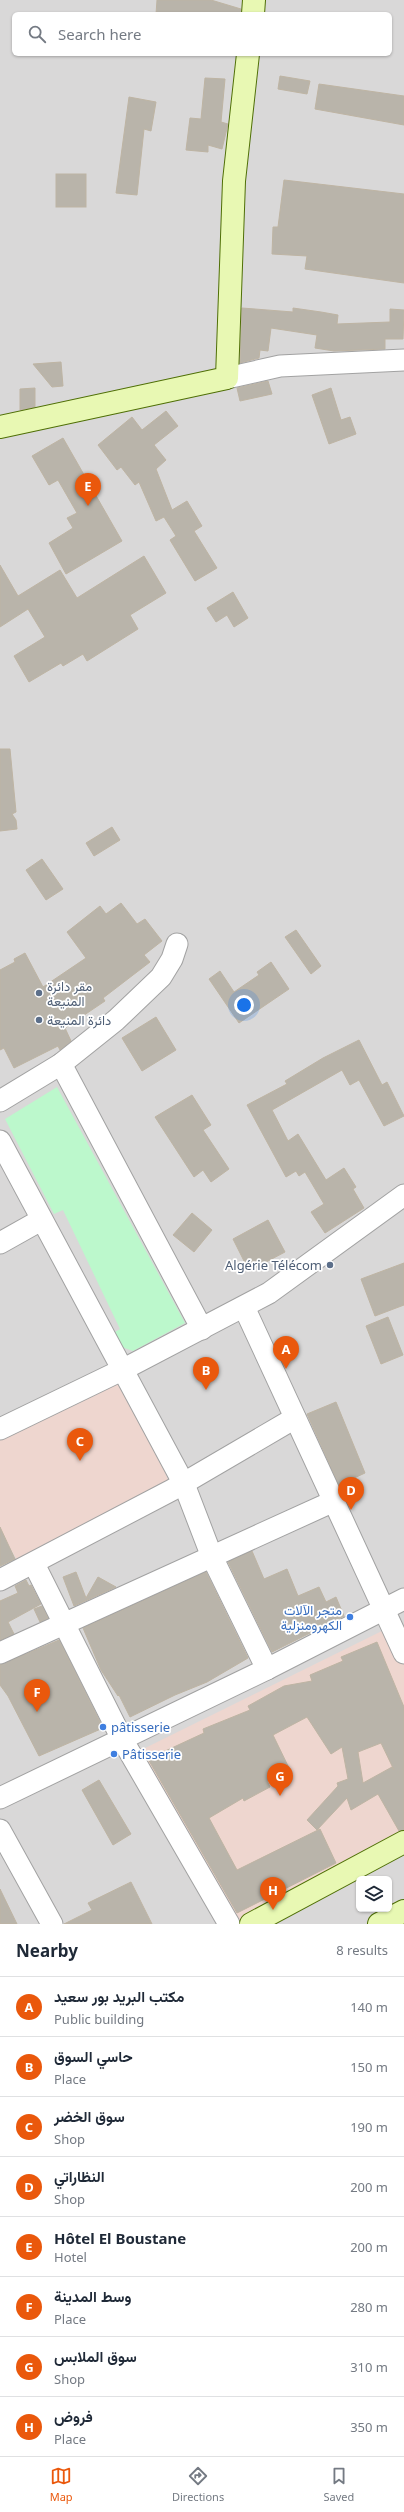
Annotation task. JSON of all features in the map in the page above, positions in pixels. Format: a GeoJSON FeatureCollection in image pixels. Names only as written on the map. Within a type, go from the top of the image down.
{"type":"FeatureCollection","features":[{"type":"Feature","properties":{"kind":"street"},"geometry":{"type":"LineString","coordinates":[[253,12],[254,0]]}},
{"type":"Feature","properties":{"kind":"street"},"geometry":{"type":"LineString","coordinates":[[226,378],[234,181],[248,56]]}},
{"type":"Feature","properties":{"kind":"street"},"geometry":{"type":"LineString","coordinates":[[0,427],[280,366],[404,360]]}},
{"type":"Feature","properties":{"kind":"street"},"geometry":{"type":"LineString","coordinates":[[0,1102],[61,1064],[116,1020],[161,977],[172,959],[177,944]]}},
{"type":"Feature","properties":{"kind":"street"},"geometry":{"type":"LineString","coordinates":[[61,1064],[202,1328]]}},
{"type":"Feature","properties":{"kind":"street"},"geometry":{"type":"LineString","coordinates":[[0,1141],[41,1220],[124,1369],[184,1484],[212,1557],[267,1669]]}},
{"type":"Feature","properties":{"kind":"street"},"geometry":{"type":"LineString","coordinates":[[0,1430],[124,1369],[269,1293],[404,1195]]}},
{"type":"Feature","properties":{"kind":"street"},"geometry":{"type":"LineString","coordinates":[[0,1242],[41,1220]]}},
{"type":"Feature","properties":{"kind":"street"},"geometry":{"type":"LineString","coordinates":[[244,1307],[404,1653]]}},
{"type":"Feature","properties":{"kind":"street"},"geometry":{"type":"LineString","coordinates":[[0,1580],[34,1564],[184,1484],[295,1418]]}},
{"type":"Feature","properties":{"kind":"street"},"geometry":{"type":"LineString","coordinates":[[0,1653],[334,1501]]}},
{"type":"Feature","properties":{"kind":"street"},"geometry":{"type":"LineString","coordinates":[[34,1564],[65,1623],[122,1740],[229,1924]]}},
{"type":"Feature","properties":{"kind":"street"},"geometry":{"type":"LineString","coordinates":[[0,1798],[267,1669],[404,1599]]}},
{"type":"Feature","properties":{"kind":"street"},"geometry":{"type":"LineString","coordinates":[[0,1830],[52,1924]]}},
{"type":"Feature","properties":{"kind":"street"},"geometry":{"type":"LineString","coordinates":[[251,1924],[404,1842]]}},
{"type":"Feature","properties":{"kind":"street"},"geometry":{"type":"LineString","coordinates":[[379,1924],[404,1911]]}},
{"type":"Feature","properties":{"kind":"shaded area"},"geometry":{"type":"Polygon","coordinates":[[[0,0],[404,0],[404,1924],[0,1924],[0,0]]]}},
{"type":"Feature","properties":{"kind":"shaded area"},"geometry":{"type":"Polygon","coordinates":[[[124,1369],[172,1490],[22,1569],[0,1530],[0,1431],[124,1369]]]}},
{"type":"Feature","properties":{"kind":"shaded area"},"geometry":{"type":"Polygon","coordinates":[[[392,1626],[404,1657],[404,1838],[250,1924],[229,1924],[131,1755],[392,1626]]]}},
{"type":"Feature","properties":{"kind":"green space"},"geometry":{"type":"Polygon","coordinates":[[[57,1087],[185,1323],[133,1351],[119,1346],[110,1335],[120,1329],[63,1210],[54,1214],[5,1119],[57,1087]]]}},
{"type":"Feature","properties":{"kind":"building"},"geometry":{"type":"Polygon","coordinates":[[[157,0],[211,0],[241,9],[241,12],[156,12],[157,0]]]}},
{"type":"Feature","properties":{"kind":"building"},"geometry":{"type":"Polygon","coordinates":[[[280,76],[310,81],[307,94],[278,89],[280,76]]]}},
{"type":"Feature","properties":{"kind":"building"},"geometry":{"type":"Polygon","coordinates":[[[205,78],[225,79],[221,122],[228,124],[222,149],[208,145],[208,152],[186,150],[190,118],[201,119],[205,78]]]}},
{"type":"Feature","properties":{"kind":"building"},"geometry":{"type":"Polygon","coordinates":[[[319,84],[404,96],[404,125],[315,109],[319,84]]]}},
{"type":"Feature","properties":{"kind":"building"},"geometry":{"type":"Polygon","coordinates":[[[129,97],[156,102],[151,131],[144,129],[137,195],[116,193],[129,97]]]}},
{"type":"Feature","properties":{"kind":"building"},"geometry":{"type":"Polygon","coordinates":[[[56,174],[86,174],[86,207],[56,207],[56,174]]]}},
{"type":"Feature","properties":{"kind":"building"},"geometry":{"type":"Polygon","coordinates":[[[284,180],[404,194],[404,283],[305,269],[307,256],[272,254],[273,227],[278,227],[284,180]]]}},
{"type":"Feature","properties":{"kind":"building"},"geometry":{"type":"Polygon","coordinates":[[[242,308],[293,312],[293,308],[321,312],[338,315],[337,324],[390,322],[390,309],[404,310],[403,339],[385,339],[385,349],[334,351],[315,348],[317,335],[271,328],[268,351],[260,350],[259,358],[240,363],[242,308]]]}},
{"type":"Feature","properties":{"kind":"building"},"geometry":{"type":"Polygon","coordinates":[[[61,362],[63,386],[52,387],[33,364],[61,362]]]}},
{"type":"Feature","properties":{"kind":"building"},"geometry":{"type":"Polygon","coordinates":[[[268,381],[272,394],[240,401],[237,388],[268,381]]]}},
{"type":"Feature","properties":{"kind":"building"},"geometry":{"type":"Polygon","coordinates":[[[35,388],[35,407],[20,410],[20,389],[35,388]]]}},
{"type":"Feature","properties":{"kind":"building"},"geometry":{"type":"Polygon","coordinates":[[[331,388],[341,420],[350,417],[356,434],[329,444],[312,395],[331,388]]]}},
{"type":"Feature","properties":{"kind":"building"},"geometry":{"type":"Polygon","coordinates":[[[166,411],[178,426],[154,445],[166,460],[156,469],[172,510],[187,501],[202,526],[194,531],[217,568],[195,581],[170,540],[176,536],[164,517],[156,521],[139,482],[135,485],[121,467],[117,470],[98,445],[132,417],[142,430],[166,411]]]}},
{"type":"Feature","properties":{"kind":"building"},"geometry":{"type":"Polygon","coordinates":[[[63,438],[122,541],[66,574],[49,543],[73,528],[67,518],[77,513],[58,480],[49,485],[32,456],[63,438]]]}},
{"type":"Feature","properties":{"kind":"building"},"geometry":{"type":"Polygon","coordinates":[[[144,556],[166,593],[130,615],[138,629],[87,661],[83,654],[63,666],[61,663],[29,682],[14,656],[45,637],[28,609],[0,627],[0,565],[18,596],[60,570],[77,598],[144,556]]]}},
{"type":"Feature","properties":{"kind":"building"},"geometry":{"type":"Polygon","coordinates":[[[233,592],[248,618],[234,627],[227,615],[216,622],[207,608],[233,592]]]}},
{"type":"Feature","properties":{"kind":"building"},"geometry":{"type":"Polygon","coordinates":[[[0,749],[10,749],[16,812],[12,814],[16,820],[17,829],[0,831],[0,749]]]}},
{"type":"Feature","properties":{"kind":"building"},"geometry":{"type":"Polygon","coordinates":[[[112,827],[120,840],[94,856],[86,843],[112,827]]]}},
{"type":"Feature","properties":{"kind":"building"},"geometry":{"type":"Polygon","coordinates":[[[42,859],[63,889],[46,900],[26,870],[42,859]]]}},
{"type":"Feature","properties":{"kind":"building"},"geometry":{"type":"Polygon","coordinates":[[[121,903],[137,924],[145,919],[162,941],[144,955],[150,962],[103,998],[105,1001],[65,1028],[71,1041],[60,1050],[58,1046],[14,1068],[4,1048],[0,1050],[0,970],[15,962],[14,959],[25,953],[43,987],[86,958],[67,932],[100,906],[106,914],[121,903]]]}},
{"type":"Feature","properties":{"kind":"building"},"geometry":{"type":"Polygon","coordinates":[[[296,930],[321,966],[311,974],[285,937],[296,930]]]}},
{"type":"Feature","properties":{"kind":"building"},"geometry":{"type":"Polygon","coordinates":[[[271,962],[289,989],[239,1023],[209,979],[220,971],[234,992],[259,975],[257,972],[271,962]]]}},
{"type":"Feature","properties":{"kind":"building"},"geometry":{"type":"Polygon","coordinates":[[[156,1017],[176,1050],[142,1071],[122,1038],[156,1017]]]}},
{"type":"Feature","properties":{"kind":"building"},"geometry":{"type":"Polygon","coordinates":[[[359,1040],[382,1085],[387,1082],[404,1116],[384,1126],[359,1080],[350,1085],[342,1070],[272,1110],[288,1141],[298,1134],[326,1180],[344,1168],[356,1187],[353,1189],[364,1208],[325,1233],[311,1212],[324,1204],[305,1172],[299,1176],[296,1171],[286,1177],[247,1105],[287,1084],[285,1081],[323,1058],[359,1040]]]}},
{"type":"Feature","properties":{"kind":"building"},"geometry":{"type":"Polygon","coordinates":[[[192,1095],[211,1125],[203,1130],[229,1169],[211,1182],[203,1170],[194,1177],[155,1117],[192,1095]]]}},
{"type":"Feature","properties":{"kind":"building"},"geometry":{"type":"Polygon","coordinates":[[[192,1213],[212,1230],[194,1252],[173,1235],[192,1213]]]}},
{"type":"Feature","properties":{"kind":"building"},"geometry":{"type":"Polygon","coordinates":[[[268,1220],[285,1252],[249,1271],[233,1239],[268,1220]]]}},
{"type":"Feature","properties":{"kind":"building"},"geometry":{"type":"Polygon","coordinates":[[[404,1263],[404,1305],[375,1316],[361,1279],[404,1263]]]}},
{"type":"Feature","properties":{"kind":"building"},"geometry":{"type":"Polygon","coordinates":[[[388,1317],[403,1355],[381,1364],[366,1326],[388,1317]]]}},
{"type":"Feature","properties":{"kind":"building"},"geometry":{"type":"Polygon","coordinates":[[[336,1402],[365,1473],[339,1485],[307,1414],[336,1402]]]}},
{"type":"Feature","properties":{"kind":"building"},"geometry":{"type":"Polygon","coordinates":[[[0,1527],[15,1559],[0,1566],[0,1527]]]}},
{"type":"Feature","properties":{"kind":"building"},"geometry":{"type":"Polygon","coordinates":[[[252,1551],[264,1579],[287,1569],[298,1596],[319,1587],[326,1602],[336,1597],[344,1616],[272,1652],[228,1562],[252,1551]]]}},
{"type":"Feature","properties":{"kind":"building"},"geometry":{"type":"Polygon","coordinates":[[[76,1572],[86,1598],[98,1577],[116,1587],[74,1606],[63,1577],[76,1572]]]}},
{"type":"Feature","properties":{"kind":"building"},"geometry":{"type":"Polygon","coordinates":[[[206,1572],[248,1658],[207,1682],[175,1695],[130,1717],[119,1695],[118,1696],[101,1670],[83,1628],[206,1572]]]}},
{"type":"Feature","properties":{"kind":"building"},"geometry":{"type":"Polygon","coordinates":[[[26,1580],[29,1586],[31,1585],[41,1604],[8,1622],[14,1634],[0,1640],[0,1601],[18,1593],[15,1586],[26,1580]]]}},
{"type":"Feature","properties":{"kind":"building"},"geometry":{"type":"Polygon","coordinates":[[[42,1606],[48,1618],[40,1622],[34,1609],[42,1606]]]}},
{"type":"Feature","properties":{"kind":"building"},"geometry":{"type":"Polygon","coordinates":[[[59,1640],[103,1728],[39,1756],[8,1696],[0,1685],[0,1665],[59,1640]]]}},
{"type":"Feature","properties":{"kind":"building"},"geometry":{"type":"Polygon","coordinates":[[[377,1642],[404,1707],[404,1830],[399,1831],[378,1794],[351,1810],[347,1798],[317,1830],[307,1820],[338,1786],[337,1783],[348,1779],[342,1747],[331,1754],[307,1717],[273,1735],[290,1770],[267,1781],[270,1787],[244,1801],[243,1798],[209,1818],[237,1870],[320,1829],[336,1863],[237,1913],[148,1759],[204,1733],[203,1729],[250,1710],[248,1706],[284,1686],[312,1681],[310,1675],[343,1661],[341,1657],[377,1642]],[[381,1743],[358,1752],[363,1783],[392,1767],[394,1770],[381,1743]]]}},
{"type":"Feature","properties":{"kind":"building"},"geometry":{"type":"Polygon","coordinates":[[[99,1780],[131,1834],[113,1845],[82,1790],[99,1780]]]}},
{"type":"Feature","properties":{"kind":"building"},"geometry":{"type":"Polygon","coordinates":[[[131,1882],[152,1924],[64,1924],[92,1910],[88,1903],[131,1882]]]}},
{"type":"Feature","properties":{"kind":"building"},"geometry":{"type":"Polygon","coordinates":[[[0,1889],[17,1924],[0,1924],[0,1889]]]}},
{"type":"Feature","properties":{"kind":"place","name":"Hôtel El Boustane"},"geometry":{"type":"Point","coordinates":[88,506]}},
{"type":"Feature","properties":{"kind":"place","name":"مقر دائرة المنيعة"},"geometry":{"type":"Point","coordinates":[39,993]}},
{"type":"Feature","properties":{"kind":"place","name":"دائرة المنيعة"},"geometry":{"type":"Point","coordinates":[39,1020]}},
{"type":"Feature","properties":{"kind":"place","name":"Algérie Télécom"},"geometry":{"type":"Point","coordinates":[330,1265]}},
{"type":"Feature","properties":{"kind":"place","name":"مكتب البريد بور سعيد"},"geometry":{"type":"Point","coordinates":[286,1369]}},
{"type":"Feature","properties":{"kind":"place","name":"حاسي السوق"},"geometry":{"type":"Point","coordinates":[206,1390]}},
{"type":"Feature","properties":{"kind":"place","name":"سوق الخضر"},"geometry":{"type":"Point","coordinates":[80,1461]}},
{"type":"Feature","properties":{"kind":"place","name":"النظاراتي"},"geometry":{"type":"Point","coordinates":[351,1510]}},
{"type":"Feature","properties":{"kind":"place","name":"متجر الآلات الكهرومنزلية"},"geometry":{"type":"Point","coordinates":[350,1617]}},
{"type":"Feature","properties":{"kind":"place","name":"وسط المدينة"},"geometry":{"type":"Point","coordinates":[37,1712]}},
{"type":"Feature","properties":{"kind":"place","name":"pâtisserie"},"geometry":{"type":"Point","coordinates":[103,1727]}},
{"type":"Feature","properties":{"kind":"place","name":"Pâtisserie"},"geometry":{"type":"Point","coordinates":[114,1754]}},
{"type":"Feature","properties":{"kind":"place","name":"سوق الملابس"},"geometry":{"type":"Point","coordinates":[280,1796]}},
{"type":"Feature","properties":{"kind":"place","name":"فروض"},"geometry":{"type":"Point","coordinates":[273,1910]}}]}
